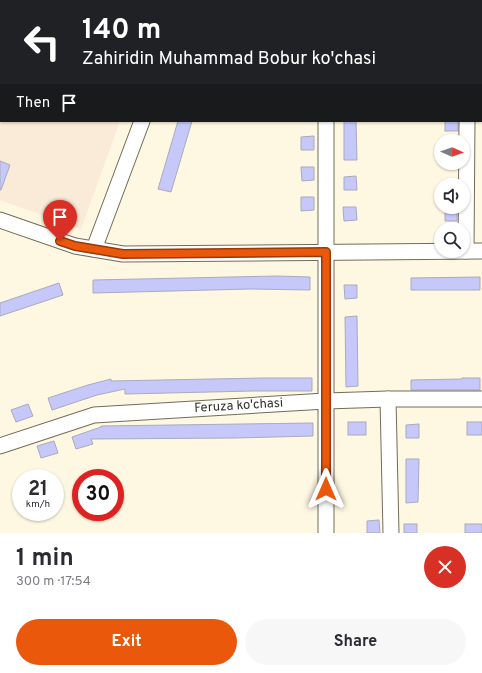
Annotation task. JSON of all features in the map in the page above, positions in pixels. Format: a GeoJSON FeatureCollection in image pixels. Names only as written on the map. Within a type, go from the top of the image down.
{"type":"FeatureCollection","features":[{"type":"Feature","properties":{"kind":"street"},"geometry":{"type":"LineString","coordinates":[[94,249],[142,122]]}},
{"type":"Feature","properties":{"kind":"street"},"geometry":{"type":"LineString","coordinates":[[326,122],[326,533]]}},
{"type":"Feature","properties":{"kind":"street"},"geometry":{"type":"LineString","coordinates":[[466,222],[467,122]]}},
{"type":"Feature","properties":{"kind":"street"},"geometry":{"type":"LineString","coordinates":[[0,220],[75,246],[123,254],[434,251]]}},
{"type":"Feature","properties":{"kind":"street"},"geometry":{"type":"LineString","coordinates":[[470,251],[482,251]]}},
{"type":"Feature","properties":{"kind":"street"},"geometry":{"type":"LineString","coordinates":[[388,399],[391,533]]}},
{"type":"Feature","properties":{"kind":"street","name":"Feruza ko'chasi"},"geometry":{"type":"LineString","coordinates":[[0,446],[94,415],[326,401],[388,399],[482,399]]}},
{"type":"Feature","properties":{"kind":"shaded area"},"geometry":{"type":"Polygon","coordinates":[[[0,122],[120,122],[81,229],[0,200],[0,122]]]}},
{"type":"Feature","properties":{"kind":"building"},"geometry":{"type":"Polygon","coordinates":[[[178,122],[192,122],[171,192],[158,189],[178,122]]]}},
{"type":"Feature","properties":{"kind":"building"},"geometry":{"type":"Polygon","coordinates":[[[344,122],[356,122],[357,160],[344,160],[344,122]]]}},
{"type":"Feature","properties":{"kind":"building"},"geometry":{"type":"Polygon","coordinates":[[[445,122],[458,122],[458,131],[445,131],[445,122]]]}},
{"type":"Feature","properties":{"kind":"building"},"geometry":{"type":"Polygon","coordinates":[[[314,136],[314,150],[301,150],[301,137],[314,136]]]}},
{"type":"Feature","properties":{"kind":"building"},"geometry":{"type":"Polygon","coordinates":[[[0,161],[10,165],[1,190],[0,190],[0,161]]]}},
{"type":"Feature","properties":{"kind":"building"},"geometry":{"type":"Polygon","coordinates":[[[301,167],[314,167],[314,180],[302,181],[301,167]]]}},
{"type":"Feature","properties":{"kind":"building"},"geometry":{"type":"Polygon","coordinates":[[[356,176],[357,190],[344,190],[344,177],[356,176]]]}},
{"type":"Feature","properties":{"kind":"building"},"geometry":{"type":"Polygon","coordinates":[[[301,197],[314,197],[314,210],[301,211],[301,197]]]}},
{"type":"Feature","properties":{"kind":"building"},"geometry":{"type":"Polygon","coordinates":[[[343,207],[356,207],[357,220],[344,221],[343,207]]]}},
{"type":"Feature","properties":{"kind":"building"},"geometry":{"type":"Polygon","coordinates":[[[445,214],[457,214],[457,221],[445,221],[445,214]]]}},
{"type":"Feature","properties":{"kind":"building"},"geometry":{"type":"Polygon","coordinates":[[[277,276],[310,277],[310,290],[251,289],[93,293],[93,280],[277,276]]]}},
{"type":"Feature","properties":{"kind":"building"},"geometry":{"type":"Polygon","coordinates":[[[480,277],[480,290],[411,290],[411,278],[480,277]]]}},
{"type":"Feature","properties":{"kind":"building"},"geometry":{"type":"Polygon","coordinates":[[[59,283],[63,295],[0,316],[0,303],[59,283]]]}},
{"type":"Feature","properties":{"kind":"building"},"geometry":{"type":"Polygon","coordinates":[[[344,285],[357,285],[357,298],[345,299],[344,285]]]}},
{"type":"Feature","properties":{"kind":"building"},"geometry":{"type":"Polygon","coordinates":[[[357,316],[358,386],[346,387],[345,317],[357,316]]]}},
{"type":"Feature","properties":{"kind":"building"},"geometry":{"type":"Polygon","coordinates":[[[312,378],[312,391],[125,394],[125,389],[97,395],[52,410],[48,398],[111,379],[111,381],[312,378]]]}},
{"type":"Feature","properties":{"kind":"building"},"geometry":{"type":"Polygon","coordinates":[[[480,378],[480,390],[411,390],[411,380],[480,378]]]}},
{"type":"Feature","properties":{"kind":"building"},"geometry":{"type":"Polygon","coordinates":[[[28,404],[33,416],[16,422],[11,410],[28,404]]]}},
{"type":"Feature","properties":{"kind":"building"},"geometry":{"type":"Polygon","coordinates":[[[348,422],[366,422],[366,435],[348,435],[348,422]]]}},
{"type":"Feature","properties":{"kind":"building"},"geometry":{"type":"Polygon","coordinates":[[[467,422],[482,422],[482,435],[467,435],[467,422]]]}},
{"type":"Feature","properties":{"kind":"building"},"geometry":{"type":"Polygon","coordinates":[[[313,423],[313,436],[91,439],[93,444],[76,449],[72,437],[101,426],[313,423]]]}},
{"type":"Feature","properties":{"kind":"building"},"geometry":{"type":"Polygon","coordinates":[[[419,424],[419,438],[406,438],[406,425],[419,424]]]}},
{"type":"Feature","properties":{"kind":"building"},"geometry":{"type":"Polygon","coordinates":[[[54,441],[58,453],[41,458],[37,446],[54,441]]]}},
{"type":"Feature","properties":{"kind":"building"},"geometry":{"type":"Polygon","coordinates":[[[406,459],[419,459],[418,502],[406,503],[406,459]]]}},
{"type":"Feature","properties":{"kind":"building"},"geometry":{"type":"Polygon","coordinates":[[[379,520],[380,533],[367,533],[367,521],[379,520]]]}},
{"type":"Feature","properties":{"kind":"building"},"geometry":{"type":"Polygon","coordinates":[[[404,524],[417,524],[417,533],[404,533],[404,524]]]}},
{"type":"Feature","properties":{"kind":"building"},"geometry":{"type":"Polygon","coordinates":[[[465,524],[482,524],[482,533],[465,533],[465,524]]]}},
{"type":"Feature","properties":{"kind":"route"},"geometry":{"type":"LineString","coordinates":[[60,241],[75,246],[123,254],[326,252],[326,489]]}}]}
